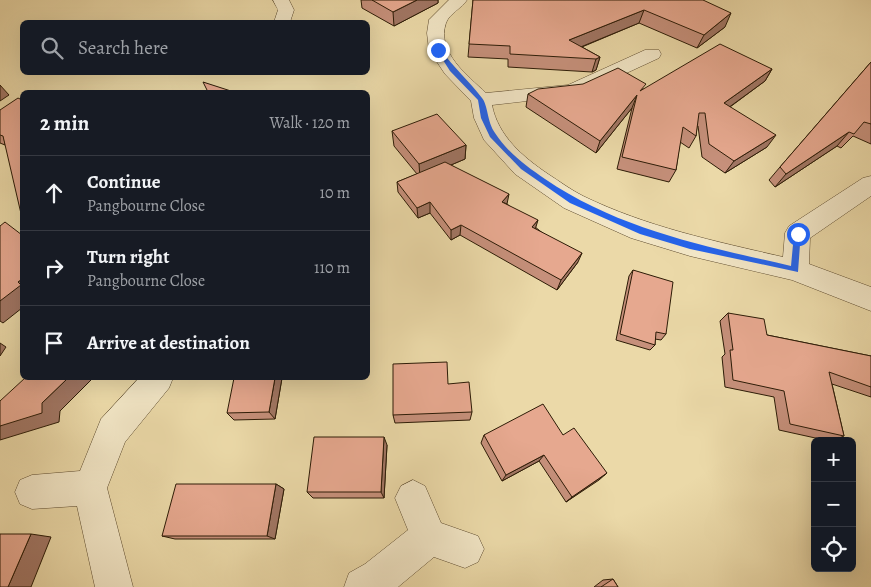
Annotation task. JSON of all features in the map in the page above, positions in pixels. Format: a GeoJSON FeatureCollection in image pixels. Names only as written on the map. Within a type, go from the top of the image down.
{"type":"FeatureCollection","features":[{"type":"Feature","properties":{"kind":"street"},"geometry":{"type":"LineString","coordinates":[[281,0],[286,10],[283,20]]}},
{"type":"Feature","properties":{"kind":"street"},"geometry":{"type":"LineString","coordinates":[[460,0],[438,20],[436,33],[438,50],[452,70],[481,100],[484,118],[492,135],[524,168],[573,202],[640,231],[690,246],[795,270],[871,299]]}},
{"type":"Feature","properties":{"kind":"street"},"geometry":{"type":"LineString","coordinates":[[481,100],[572,90],[652,54]]}},
{"type":"Feature","properties":{"kind":"street"},"geometry":{"type":"LineString","coordinates":[[795,270],[798,234],[871,184]]}},
{"type":"Feature","properties":{"kind":"street"},"geometry":{"type":"LineString","coordinates":[[114,587],[90,488],[113,431],[156,380]]}},
{"type":"Feature","properties":{"kind":"street"},"geometry":{"type":"LineString","coordinates":[[32,492],[90,488]]}},
{"type":"Feature","properties":{"kind":"street"},"geometry":{"type":"LineString","coordinates":[[413,498],[429,536],[465,549]]}},
{"type":"Feature","properties":{"kind":"street"},"geometry":{"type":"LineString","coordinates":[[363,587],[379,578],[429,536]]}},
{"type":"Feature","properties":{"kind":"building"},"geometry":{"type":"Polygon","coordinates":[[[372,0],[417,0],[393,12],[372,0]]]}},
{"type":"Feature","properties":{"kind":"building"},"geometry":{"type":"Polygon","coordinates":[[[473,0],[703,0],[731,13],[704,35],[644,10],[569,40],[600,57],[596,59],[510,54],[510,46],[469,44],[473,0]]]}},
{"type":"Feature","properties":{"kind":"building"},"geometry":{"type":"Polygon","coordinates":[[[720,44],[772,69],[724,103],[776,135],[734,161],[709,144],[705,113],[699,113],[696,136],[683,127],[676,170],[622,157],[637,95],[600,141],[528,94],[538,89],[583,84],[618,68],[646,84],[640,91],[720,44]]]}},
{"type":"Feature","properties":{"kind":"building"},"geometry":{"type":"Polygon","coordinates":[[[871,62],[871,124],[864,122],[854,134],[849,132],[786,174],[780,167],[871,62]]]}},
{"type":"Feature","properties":{"kind":"building"},"geometry":{"type":"Polygon","coordinates":[[[203,82],[228,90],[207,90],[203,82]]]}},
{"type":"Feature","properties":{"kind":"building"},"geometry":{"type":"Polygon","coordinates":[[[18,98],[20,99],[20,209],[3,136],[0,135],[0,110],[18,98]]]}},
{"type":"Feature","properties":{"kind":"building"},"geometry":{"type":"Polygon","coordinates":[[[437,114],[466,145],[419,164],[392,131],[437,114]]]}},
{"type":"Feature","properties":{"kind":"building"},"geometry":{"type":"Polygon","coordinates":[[[445,162],[509,194],[502,202],[538,220],[532,227],[582,253],[561,280],[461,225],[451,230],[430,202],[417,208],[397,182],[445,162]]]}},
{"type":"Feature","properties":{"kind":"building"},"geometry":{"type":"Polygon","coordinates":[[[5,222],[20,233],[20,280],[18,282],[20,286],[0,301],[0,226],[5,222]]]}},
{"type":"Feature","properties":{"kind":"building"},"geometry":{"type":"Polygon","coordinates":[[[633,270],[673,282],[666,334],[656,332],[655,345],[620,334],[633,270]]]}},
{"type":"Feature","properties":{"kind":"building"},"geometry":{"type":"Polygon","coordinates":[[[728,313],[764,319],[767,335],[871,356],[871,387],[829,372],[844,436],[790,424],[784,391],[733,380],[730,350],[733,350],[728,313]]]}},
{"type":"Feature","properties":{"kind":"building"},"geometry":{"type":"Polygon","coordinates":[[[447,362],[448,384],[469,382],[472,412],[393,415],[393,364],[447,362]]]}},
{"type":"Feature","properties":{"kind":"building"},"geometry":{"type":"Polygon","coordinates":[[[23,380],[66,380],[42,403],[42,413],[0,426],[0,401],[23,380]]]}},
{"type":"Feature","properties":{"kind":"building"},"geometry":{"type":"Polygon","coordinates":[[[234,380],[275,380],[269,412],[227,413],[234,380]]]}},
{"type":"Feature","properties":{"kind":"building"},"geometry":{"type":"Polygon","coordinates":[[[543,404],[563,435],[574,428],[607,473],[572,497],[544,455],[506,475],[484,435],[543,404]]]}},
{"type":"Feature","properties":{"kind":"building"},"geometry":{"type":"Polygon","coordinates":[[[314,437],[384,437],[381,492],[307,492],[314,437]]]}},
{"type":"Feature","properties":{"kind":"building"},"geometry":{"type":"Polygon","coordinates":[[[176,484],[276,484],[267,536],[162,536],[176,484]]]}},
{"type":"Feature","properties":{"kind":"building"},"geometry":{"type":"Polygon","coordinates":[[[0,534],[31,534],[8,587],[0,587],[0,534]]]}},
{"type":"Feature","properties":{"kind":"building"},"geometry":{"type":"Polygon","coordinates":[[[613,579],[618,587],[601,587],[613,579]]]}},
{"type":"Feature","properties":{"kind":"route"},"geometry":{"type":"LineString","coordinates":[[438,50],[452,70],[481,100],[484,118],[492,135],[524,168],[573,202],[640,231],[690,246],[795,270],[798,234]]}}]}
